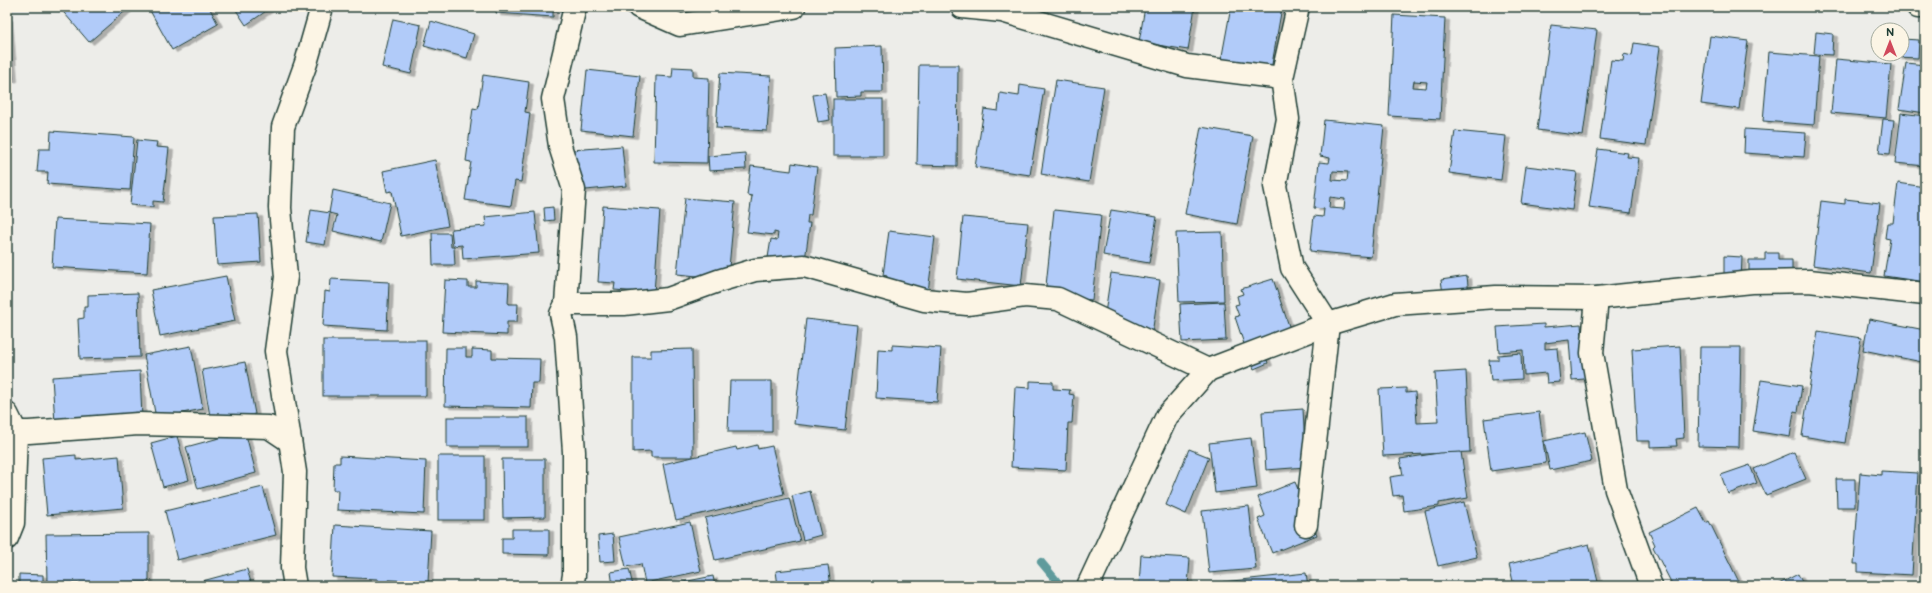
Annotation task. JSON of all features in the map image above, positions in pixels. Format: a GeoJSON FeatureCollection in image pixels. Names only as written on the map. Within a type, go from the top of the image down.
{"type":"FeatureCollection","features":[{"type":"Feature","properties":{"kind":"street"},"geometry":{"type":"LineString","coordinates":[[295,586],[292,568],[295,472],[276,351],[286,277],[280,208],[283,127],[306,63],[322,7]]}},
{"type":"Feature","properties":{"kind":"street"},"geometry":{"type":"LineString","coordinates":[[572,586],[574,575],[574,452],[566,337],[561,314],[566,304],[574,190],[560,146],[553,99],[575,7]]}},
{"type":"Feature","properties":{"kind":"street"},"geometry":{"type":"LineString","coordinates":[[639,7],[680,26],[794,7]]}},
{"type":"Feature","properties":{"kind":"street"},"geometry":{"type":"LineString","coordinates":[[962,7],[1002,11],[1187,66],[1282,78]]}},
{"type":"Feature","properties":{"kind":"street"},"geometry":{"type":"LineString","coordinates":[[1298,7],[1282,78],[1288,119],[1275,186],[1292,268],[1328,324],[1306,525]]}},
{"type":"Feature","properties":{"kind":"street"},"geometry":{"type":"LineString","coordinates":[[1918,7],[1925,8]]}},
{"type":"Feature","properties":{"kind":"street"},"geometry":{"type":"LineString","coordinates":[[566,304],[624,304],[668,299],[718,281],[755,270],[804,266],[924,300],[967,304],[1025,296],[1058,299],[1208,370]]}},
{"type":"Feature","properties":{"kind":"street"},"geometry":{"type":"LineString","coordinates":[[1088,586],[1168,416],[1208,370],[1328,324],[1395,304],[1496,297],[1597,298],[1752,282],[1809,281],[1925,294]]}},
{"type":"Feature","properties":{"kind":"street"},"geometry":{"type":"LineString","coordinates":[[1597,298],[1592,353],[1616,490],[1651,586]]}},
{"type":"Feature","properties":{"kind":"street"},"geometry":{"type":"LineString","coordinates":[[7,538],[13,523],[12,423],[29,432],[138,424],[269,428],[290,441]]}},
{"type":"Feature","properties":{"kind":"building"},"geometry":{"type":"Polygon","coordinates":[[[59,7],[130,7],[89,42],[59,7]]]}},
{"type":"Feature","properties":{"kind":"building"},"geometry":{"type":"Polygon","coordinates":[[[148,7],[209,7],[218,24],[172,50],[148,7]]]}},
{"type":"Feature","properties":{"kind":"building"},"geometry":{"type":"Polygon","coordinates":[[[234,7],[272,7],[246,25],[234,7]]]}},
{"type":"Feature","properties":{"kind":"building"},"geometry":{"type":"Polygon","coordinates":[[[497,7],[553,7],[553,17],[496,13],[497,7]]]}},
{"type":"Feature","properties":{"kind":"building"},"geometry":{"type":"Polygon","coordinates":[[[1145,7],[1195,7],[1188,50],[1139,42],[1145,7]]]}},
{"type":"Feature","properties":{"kind":"building"},"geometry":{"type":"Polygon","coordinates":[[[1231,7],[1282,7],[1271,70],[1221,61],[1231,7]]]}},
{"type":"Feature","properties":{"kind":"building"},"geometry":{"type":"Polygon","coordinates":[[[1394,15],[1445,18],[1440,119],[1389,116],[1394,15]],[[1414,81],[1413,87],[1426,88],[1427,82],[1414,81]]]}},
{"type":"Feature","properties":{"kind":"building"},"geometry":{"type":"Polygon","coordinates":[[[7,18],[13,79],[7,80],[7,18]]]}},
{"type":"Feature","properties":{"kind":"building"},"geometry":{"type":"Polygon","coordinates":[[[393,19],[421,25],[411,74],[382,67],[393,19]]]}},
{"type":"Feature","properties":{"kind":"building"},"geometry":{"type":"Polygon","coordinates":[[[431,21],[474,34],[467,58],[424,46],[431,21]]]}},
{"type":"Feature","properties":{"kind":"building"},"geometry":{"type":"Polygon","coordinates":[[[1551,25],[1597,30],[1583,136],[1537,130],[1551,25]]]}},
{"type":"Feature","properties":{"kind":"building"},"geometry":{"type":"Polygon","coordinates":[[[1816,32],[1833,34],[1832,55],[1814,54],[1816,32]]]}},
{"type":"Feature","properties":{"kind":"building"},"geometry":{"type":"Polygon","coordinates":[[[1710,36],[1748,41],[1739,109],[1701,104],[1710,36]]]}},
{"type":"Feature","properties":{"kind":"building"},"geometry":{"type":"Polygon","coordinates":[[[1910,39],[1919,40],[1918,58],[1910,58],[1910,39]]]}},
{"type":"Feature","properties":{"kind":"building"},"geometry":{"type":"Polygon","coordinates":[[[1634,43],[1660,47],[1646,145],[1600,139],[1611,60],[1623,61],[1624,54],[1632,56],[1634,43]]]}},
{"type":"Feature","properties":{"kind":"building"},"geometry":{"type":"Polygon","coordinates":[[[882,46],[883,92],[861,92],[861,96],[836,97],[835,48],[882,46]]]}},
{"type":"Feature","properties":{"kind":"building"},"geometry":{"type":"Polygon","coordinates":[[[1769,52],[1819,56],[1814,125],[1763,121],[1769,52]]]}},
{"type":"Feature","properties":{"kind":"building"},"geometry":{"type":"Polygon","coordinates":[[[1836,59],[1891,64],[1886,118],[1831,113],[1836,59]]]}},
{"type":"Feature","properties":{"kind":"building"},"geometry":{"type":"Polygon","coordinates":[[[1906,63],[1925,65],[1925,113],[1899,109],[1906,63]]]}},
{"type":"Feature","properties":{"kind":"building"},"geometry":{"type":"Polygon","coordinates":[[[919,65],[958,65],[957,166],[917,165],[919,65]]]}},
{"type":"Feature","properties":{"kind":"building"},"geometry":{"type":"Polygon","coordinates":[[[673,67],[693,68],[693,77],[709,78],[707,163],[654,162],[656,76],[672,77],[673,67]]]}},
{"type":"Feature","properties":{"kind":"building"},"geometry":{"type":"Polygon","coordinates":[[[587,70],[640,76],[633,136],[581,130],[587,70]]]}},
{"type":"Feature","properties":{"kind":"building"},"geometry":{"type":"Polygon","coordinates":[[[720,73],[771,76],[767,131],[716,128],[720,73]]]}},
{"type":"Feature","properties":{"kind":"building"},"geometry":{"type":"Polygon","coordinates":[[[483,75],[529,82],[525,112],[530,113],[521,182],[515,181],[511,206],[465,200],[471,162],[466,161],[473,108],[478,109],[483,75]]]}},
{"type":"Feature","properties":{"kind":"building"},"geometry":{"type":"Polygon","coordinates":[[[1056,80],[1104,87],[1089,182],[1041,174],[1056,80]]]}},
{"type":"Feature","properties":{"kind":"building"},"geometry":{"type":"Polygon","coordinates":[[[1020,85],[1044,89],[1030,175],[975,167],[984,109],[998,111],[1000,93],[1019,96],[1020,85]]]}},
{"type":"Feature","properties":{"kind":"building"},"geometry":{"type":"Polygon","coordinates":[[[825,93],[830,120],[818,122],[813,95],[825,93]]]}},
{"type":"Feature","properties":{"kind":"building"},"geometry":{"type":"Polygon","coordinates":[[[833,99],[883,99],[883,156],[833,156],[833,99]]]}},
{"type":"Feature","properties":{"kind":"building"},"geometry":{"type":"Polygon","coordinates":[[[1901,113],[1925,116],[1925,166],[1895,163],[1901,113]]]}},
{"type":"Feature","properties":{"kind":"building"},"geometry":{"type":"Polygon","coordinates":[[[1883,119],[1894,120],[1890,154],[1879,153],[1883,119]]]}},
{"type":"Feature","properties":{"kind":"building"},"geometry":{"type":"Polygon","coordinates":[[[1324,120],[1384,126],[1371,257],[1310,251],[1314,216],[1323,217],[1324,209],[1314,208],[1319,162],[1329,163],[1330,158],[1320,156],[1324,120]],[[1333,171],[1332,180],[1347,181],[1348,172],[1333,171]],[[1330,197],[1329,208],[1344,209],[1345,199],[1330,197]]]}},
{"type":"Feature","properties":{"kind":"building"},"geometry":{"type":"Polygon","coordinates":[[[1201,127],[1253,136],[1237,224],[1185,214],[1201,127]]]}},
{"type":"Feature","properties":{"kind":"building"},"geometry":{"type":"Polygon","coordinates":[[[1745,129],[1806,133],[1804,157],[1744,153],[1745,129]]]}},
{"type":"Feature","properties":{"kind":"building"},"geometry":{"type":"Polygon","coordinates":[[[51,131],[134,137],[130,190],[47,184],[48,172],[37,172],[39,149],[50,149],[51,131]]]}},
{"type":"Feature","properties":{"kind":"building"},"geometry":{"type":"Polygon","coordinates":[[[1455,131],[1506,136],[1501,180],[1449,173],[1455,131]]]}},
{"type":"Feature","properties":{"kind":"building"},"geometry":{"type":"Polygon","coordinates":[[[137,140],[157,142],[156,147],[169,148],[163,202],[153,201],[153,207],[130,205],[137,140]]]}},
{"type":"Feature","properties":{"kind":"building"},"geometry":{"type":"Polygon","coordinates":[[[622,146],[626,186],[576,191],[572,150],[622,146]]]}},
{"type":"Feature","properties":{"kind":"building"},"geometry":{"type":"Polygon","coordinates":[[[1598,149],[1628,153],[1627,157],[1639,158],[1631,213],[1589,207],[1598,149]]]}},
{"type":"Feature","properties":{"kind":"building"},"geometry":{"type":"Polygon","coordinates":[[[745,153],[746,169],[709,171],[708,156],[745,153]]]}},
{"type":"Feature","properties":{"kind":"building"},"geometry":{"type":"Polygon","coordinates":[[[435,160],[448,226],[401,236],[392,191],[387,192],[383,171],[435,160]]]}},
{"type":"Feature","properties":{"kind":"building"},"geometry":{"type":"Polygon","coordinates":[[[792,163],[817,167],[811,215],[808,215],[807,223],[810,223],[804,268],[767,264],[771,239],[777,240],[778,233],[774,232],[774,235],[747,232],[752,196],[747,195],[751,166],[791,171],[792,163]]]}},
{"type":"Feature","properties":{"kind":"building"},"geometry":{"type":"Polygon","coordinates":[[[1526,166],[1577,172],[1572,210],[1521,203],[1526,166]]]}},
{"type":"Feature","properties":{"kind":"building"},"geometry":{"type":"Polygon","coordinates":[[[1898,183],[1925,187],[1925,282],[1884,276],[1890,239],[1885,238],[1887,223],[1893,223],[1898,183]]]}},
{"type":"Feature","properties":{"kind":"building"},"geometry":{"type":"Polygon","coordinates":[[[333,190],[390,203],[381,242],[333,231],[337,215],[329,213],[333,190]]]}},
{"type":"Feature","properties":{"kind":"building"},"geometry":{"type":"Polygon","coordinates":[[[685,198],[735,202],[728,279],[677,274],[685,198]]]}},
{"type":"Feature","properties":{"kind":"building"},"geometry":{"type":"Polygon","coordinates":[[[1845,199],[1880,203],[1871,273],[1813,265],[1821,201],[1845,204],[1845,199]]]}},
{"type":"Feature","properties":{"kind":"building"},"geometry":{"type":"Polygon","coordinates":[[[603,206],[660,210],[654,293],[614,290],[615,283],[598,282],[603,206]]]}},
{"type":"Feature","properties":{"kind":"building"},"geometry":{"type":"Polygon","coordinates":[[[553,207],[554,220],[545,221],[544,208],[553,207]]]}},
{"type":"Feature","properties":{"kind":"building"},"geometry":{"type":"Polygon","coordinates":[[[311,210],[330,213],[325,245],[306,242],[311,210]]]}},
{"type":"Feature","properties":{"kind":"building"},"geometry":{"type":"Polygon","coordinates":[[[1054,210],[1101,215],[1092,300],[1045,295],[1054,210]]]}},
{"type":"Feature","properties":{"kind":"building"},"geometry":{"type":"Polygon","coordinates":[[[1111,210],[1157,217],[1149,263],[1103,255],[1111,210]]]}},
{"type":"Feature","properties":{"kind":"building"},"geometry":{"type":"Polygon","coordinates":[[[535,212],[539,253],[463,259],[462,245],[453,246],[451,229],[486,226],[485,217],[535,212]]]}},
{"type":"Feature","properties":{"kind":"building"},"geometry":{"type":"Polygon","coordinates":[[[258,214],[261,262],[217,265],[214,216],[258,214]]]}},
{"type":"Feature","properties":{"kind":"building"},"geometry":{"type":"Polygon","coordinates":[[[963,217],[1028,223],[1021,286],[957,279],[963,217]]]}},
{"type":"Feature","properties":{"kind":"building"},"geometry":{"type":"Polygon","coordinates":[[[55,219],[150,224],[147,273],[52,267],[55,219]]]}},
{"type":"Feature","properties":{"kind":"building"},"geometry":{"type":"Polygon","coordinates":[[[889,231],[935,237],[928,292],[886,287],[887,276],[883,275],[889,231]]]}},
{"type":"Feature","properties":{"kind":"building"},"geometry":{"type":"Polygon","coordinates":[[[1222,232],[1224,301],[1179,302],[1176,233],[1222,232]]]}},
{"type":"Feature","properties":{"kind":"building"},"geometry":{"type":"Polygon","coordinates":[[[432,233],[450,233],[451,247],[454,247],[455,265],[433,265],[432,233]]]}},
{"type":"Feature","properties":{"kind":"building"},"geometry":{"type":"Polygon","coordinates":[[[1765,253],[1778,253],[1778,260],[1792,260],[1792,280],[1749,280],[1749,260],[1765,260],[1765,253]]]}},
{"type":"Feature","properties":{"kind":"building"},"geometry":{"type":"Polygon","coordinates":[[[1724,256],[1742,257],[1741,282],[1724,282],[1724,256]]]}},
{"type":"Feature","properties":{"kind":"building"},"geometry":{"type":"Polygon","coordinates":[[[1111,273],[1160,280],[1152,334],[1103,327],[1111,273]]]}},
{"type":"Feature","properties":{"kind":"building"},"geometry":{"type":"Polygon","coordinates":[[[226,276],[235,321],[160,336],[151,290],[226,276]]]}},
{"type":"Feature","properties":{"kind":"building"},"geometry":{"type":"Polygon","coordinates":[[[1467,276],[1470,304],[1445,307],[1441,280],[1467,276]]]}},
{"type":"Feature","properties":{"kind":"building"},"geometry":{"type":"Polygon","coordinates":[[[331,279],[389,282],[387,330],[323,326],[325,291],[330,292],[331,279]]]}},
{"type":"Feature","properties":{"kind":"building"},"geometry":{"type":"Polygon","coordinates":[[[1273,279],[1290,329],[1244,344],[1235,317],[1239,316],[1235,305],[1239,304],[1237,296],[1243,294],[1241,289],[1273,279]]]}},
{"type":"Feature","properties":{"kind":"building"},"geometry":{"type":"Polygon","coordinates":[[[445,280],[468,281],[468,287],[476,287],[476,281],[509,283],[508,304],[518,304],[517,322],[507,322],[507,335],[442,332],[445,280]]]}},
{"type":"Feature","properties":{"kind":"building"},"geometry":{"type":"Polygon","coordinates":[[[138,293],[140,357],[80,359],[78,319],[84,318],[84,307],[88,307],[88,295],[138,293]]]}},
{"type":"Feature","properties":{"kind":"building"},"geometry":{"type":"Polygon","coordinates":[[[1224,302],[1226,340],[1182,342],[1180,304],[1224,302]]]}},
{"type":"Feature","properties":{"kind":"building"},"geometry":{"type":"Polygon","coordinates":[[[806,319],[857,325],[845,430],[794,424],[806,319]]]}},
{"type":"Feature","properties":{"kind":"building"},"geometry":{"type":"Polygon","coordinates":[[[1869,319],[1925,330],[1925,373],[1920,372],[1922,362],[1863,350],[1869,319]]]}},
{"type":"Feature","properties":{"kind":"building"},"geometry":{"type":"Polygon","coordinates":[[[1544,324],[1544,327],[1581,324],[1585,379],[1572,380],[1569,340],[1545,343],[1545,349],[1557,348],[1560,382],[1547,383],[1546,373],[1524,375],[1523,350],[1499,352],[1497,327],[1544,324]]]}},
{"type":"Feature","properties":{"kind":"building"},"geometry":{"type":"Polygon","coordinates":[[[1818,331],[1861,338],[1845,443],[1802,436],[1818,331]]]}},
{"type":"Feature","properties":{"kind":"building"},"geometry":{"type":"Polygon","coordinates":[[[323,340],[426,340],[426,396],[323,396],[323,340]]]}},
{"type":"Feature","properties":{"kind":"building"},"geometry":{"type":"Polygon","coordinates":[[[1260,343],[1268,363],[1254,369],[1246,348],[1260,343]]]}},
{"type":"Feature","properties":{"kind":"building"},"geometry":{"type":"Polygon","coordinates":[[[892,345],[941,348],[937,402],[876,398],[878,349],[892,350],[892,345]]]}},
{"type":"Feature","properties":{"kind":"building"},"geometry":{"type":"Polygon","coordinates":[[[191,346],[203,409],[156,418],[144,355],[191,346]]]}},
{"type":"Feature","properties":{"kind":"building"},"geometry":{"type":"Polygon","coordinates":[[[1680,346],[1684,438],[1676,439],[1677,446],[1650,447],[1650,441],[1637,441],[1632,349],[1680,346]]]}},
{"type":"Feature","properties":{"kind":"building"},"geometry":{"type":"Polygon","coordinates":[[[1700,347],[1741,347],[1739,447],[1698,446],[1700,347]]]}},
{"type":"Feature","properties":{"kind":"building"},"geometry":{"type":"Polygon","coordinates":[[[446,348],[466,348],[466,357],[472,357],[472,349],[492,350],[492,358],[540,359],[539,383],[532,383],[531,408],[445,406],[446,348]]]}},
{"type":"Feature","properties":{"kind":"building"},"geometry":{"type":"Polygon","coordinates":[[[692,349],[693,457],[651,457],[651,451],[633,452],[633,357],[651,357],[651,350],[692,349]]]}},
{"type":"Feature","properties":{"kind":"building"},"geometry":{"type":"Polygon","coordinates":[[[1521,353],[1522,379],[1491,381],[1489,360],[1498,360],[1498,355],[1521,353]]]}},
{"type":"Feature","properties":{"kind":"building"},"geometry":{"type":"Polygon","coordinates":[[[245,362],[255,414],[211,422],[202,370],[245,362]]]}},
{"type":"Feature","properties":{"kind":"building"},"geometry":{"type":"Polygon","coordinates":[[[140,371],[142,419],[55,423],[52,377],[140,371]]]}},
{"type":"Feature","properties":{"kind":"building"},"geometry":{"type":"Polygon","coordinates":[[[1466,371],[1470,452],[1383,456],[1379,389],[1406,388],[1406,393],[1415,392],[1417,423],[1438,422],[1435,373],[1466,371]]]}},
{"type":"Feature","properties":{"kind":"building"},"geometry":{"type":"Polygon","coordinates":[[[1761,380],[1802,386],[1798,412],[1794,411],[1790,437],[1753,431],[1761,380]]]}},
{"type":"Feature","properties":{"kind":"building"},"geometry":{"type":"Polygon","coordinates":[[[730,381],[772,381],[772,432],[728,432],[730,381]]]}},
{"type":"Feature","properties":{"kind":"building"},"geometry":{"type":"Polygon","coordinates":[[[1030,381],[1053,382],[1053,389],[1070,390],[1069,394],[1074,395],[1072,423],[1068,423],[1066,470],[1011,467],[1015,387],[1030,388],[1030,381]]]}},
{"type":"Feature","properties":{"kind":"building"},"geometry":{"type":"Polygon","coordinates":[[[1303,409],[1306,467],[1266,470],[1262,412],[1303,409]]]}},
{"type":"Feature","properties":{"kind":"building"},"geometry":{"type":"Polygon","coordinates":[[[1539,412],[1546,463],[1491,471],[1484,419],[1539,412]]]}},
{"type":"Feature","properties":{"kind":"building"},"geometry":{"type":"Polygon","coordinates":[[[447,417],[528,417],[528,447],[447,447],[447,417]]]}},
{"type":"Feature","properties":{"kind":"building"},"geometry":{"type":"Polygon","coordinates":[[[245,431],[256,473],[198,489],[186,447],[245,431]]]}},
{"type":"Feature","properties":{"kind":"building"},"geometry":{"type":"Polygon","coordinates":[[[1585,432],[1592,461],[1550,470],[1544,441],[1585,432]]]}},
{"type":"Feature","properties":{"kind":"building"},"geometry":{"type":"Polygon","coordinates":[[[177,436],[189,480],[163,487],[151,443],[177,436]]]}},
{"type":"Feature","properties":{"kind":"building"},"geometry":{"type":"Polygon","coordinates":[[[1251,438],[1257,488],[1215,493],[1209,443],[1251,438]]]}},
{"type":"Feature","properties":{"kind":"building"},"geometry":{"type":"Polygon","coordinates":[[[757,445],[758,449],[772,446],[784,494],[676,520],[672,504],[671,505],[663,464],[736,447],[737,450],[757,445]]]}},
{"type":"Feature","properties":{"kind":"building"},"geometry":{"type":"Polygon","coordinates":[[[1189,449],[1209,457],[1186,514],[1166,505],[1189,449]]]}},
{"type":"Feature","properties":{"kind":"building"},"geometry":{"type":"Polygon","coordinates":[[[1461,452],[1468,498],[1439,503],[1439,506],[1404,511],[1402,495],[1393,496],[1390,477],[1403,475],[1400,459],[1439,453],[1461,452]]]}},
{"type":"Feature","properties":{"kind":"building"},"geometry":{"type":"Polygon","coordinates":[[[1794,452],[1806,479],[1766,495],[1754,469],[1794,452]]]}},
{"type":"Feature","properties":{"kind":"building"},"geometry":{"type":"Polygon","coordinates":[[[76,455],[76,460],[119,456],[123,508],[47,515],[42,458],[76,455]]]}},
{"type":"Feature","properties":{"kind":"building"},"geometry":{"type":"Polygon","coordinates":[[[340,456],[426,461],[424,514],[337,510],[338,490],[333,490],[334,463],[340,463],[340,456]]]}},
{"type":"Feature","properties":{"kind":"building"},"geometry":{"type":"Polygon","coordinates":[[[438,456],[485,456],[485,520],[438,520],[438,456]]]}},
{"type":"Feature","properties":{"kind":"building"},"geometry":{"type":"Polygon","coordinates":[[[502,459],[545,459],[545,517],[503,518],[502,459]]]}},
{"type":"Feature","properties":{"kind":"building"},"geometry":{"type":"Polygon","coordinates":[[[1750,465],[1757,483],[1728,494],[1721,475],[1750,465]]]}},
{"type":"Feature","properties":{"kind":"building"},"geometry":{"type":"Polygon","coordinates":[[[1881,471],[1918,473],[1912,575],[1858,572],[1858,564],[1854,564],[1860,473],[1881,475],[1881,471]]]}},
{"type":"Feature","properties":{"kind":"building"},"geometry":{"type":"Polygon","coordinates":[[[1836,479],[1855,479],[1855,507],[1837,507],[1836,479]]]}},
{"type":"Feature","properties":{"kind":"building"},"geometry":{"type":"Polygon","coordinates":[[[1295,482],[1317,535],[1272,553],[1258,519],[1265,516],[1258,497],[1295,482]]]}},
{"type":"Feature","properties":{"kind":"building"},"geometry":{"type":"Polygon","coordinates":[[[263,487],[276,535],[177,560],[165,511],[263,487]]]}},
{"type":"Feature","properties":{"kind":"building"},"geometry":{"type":"Polygon","coordinates":[[[810,491],[821,535],[803,540],[792,496],[810,491]]]}},
{"type":"Feature","properties":{"kind":"building"},"geometry":{"type":"Polygon","coordinates":[[[789,498],[800,541],[715,560],[705,518],[789,498]]]}},
{"type":"Feature","properties":{"kind":"building"},"geometry":{"type":"Polygon","coordinates":[[[1464,502],[1477,557],[1438,566],[1425,511],[1464,502]]]}},
{"type":"Feature","properties":{"kind":"building"},"geometry":{"type":"Polygon","coordinates":[[[1249,506],[1256,569],[1209,573],[1202,511],[1249,506]]]}},
{"type":"Feature","properties":{"kind":"building"},"geometry":{"type":"Polygon","coordinates":[[[1698,508],[1706,523],[1709,521],[1741,586],[1673,586],[1653,547],[1655,545],[1649,532],[1698,508]]]}},
{"type":"Feature","properties":{"kind":"building"},"geometry":{"type":"Polygon","coordinates":[[[690,522],[701,571],[645,583],[641,564],[626,567],[619,537],[690,522]]]}},
{"type":"Feature","properties":{"kind":"building"},"geometry":{"type":"Polygon","coordinates":[[[335,525],[431,531],[428,582],[389,580],[389,583],[378,583],[378,579],[332,577],[335,525]]]}},
{"type":"Feature","properties":{"kind":"building"},"geometry":{"type":"Polygon","coordinates":[[[512,529],[549,529],[549,555],[502,554],[502,538],[512,538],[512,529]]]}},
{"type":"Feature","properties":{"kind":"building"},"geometry":{"type":"Polygon","coordinates":[[[149,533],[149,582],[47,583],[46,534],[149,533]]]}},
{"type":"Feature","properties":{"kind":"building"},"geometry":{"type":"Polygon","coordinates":[[[613,534],[615,561],[600,562],[598,536],[613,534]]]}},
{"type":"Feature","properties":{"kind":"building"},"geometry":{"type":"Polygon","coordinates":[[[1589,544],[1599,586],[1514,586],[1509,564],[1589,544]]]}},
{"type":"Feature","properties":{"kind":"building"},"geometry":{"type":"Polygon","coordinates":[[[1141,555],[1190,558],[1188,586],[1139,586],[1141,555]]]}},
{"type":"Feature","properties":{"kind":"building"},"geometry":{"type":"Polygon","coordinates":[[[828,565],[831,586],[778,586],[776,571],[828,565]]]}},
{"type":"Feature","properties":{"kind":"building"},"geometry":{"type":"Polygon","coordinates":[[[247,569],[252,586],[184,586],[247,569]]]}},
{"type":"Feature","properties":{"kind":"building"},"geometry":{"type":"Polygon","coordinates":[[[629,569],[633,586],[613,586],[611,572],[629,569]]]}},
{"type":"Feature","properties":{"kind":"building"},"geometry":{"type":"Polygon","coordinates":[[[1306,573],[1308,586],[1223,586],[1223,582],[1306,573]]]}},
{"type":"Feature","properties":{"kind":"building"},"geometry":{"type":"Polygon","coordinates":[[[19,574],[43,575],[43,586],[19,586],[19,574]]]}},
{"type":"Feature","properties":{"kind":"building"},"geometry":{"type":"Polygon","coordinates":[[[1798,574],[1804,586],[1775,586],[1798,574]]]}},
{"type":"Feature","properties":{"kind":"building"},"geometry":{"type":"Polygon","coordinates":[[[713,576],[715,586],[679,586],[678,583],[713,576]]]}},
{"type":"Feature","properties":{"kind":"waterway"},"geometry":{"type":"LineString","coordinates":[[1041,562],[1061,586]]}}]}
